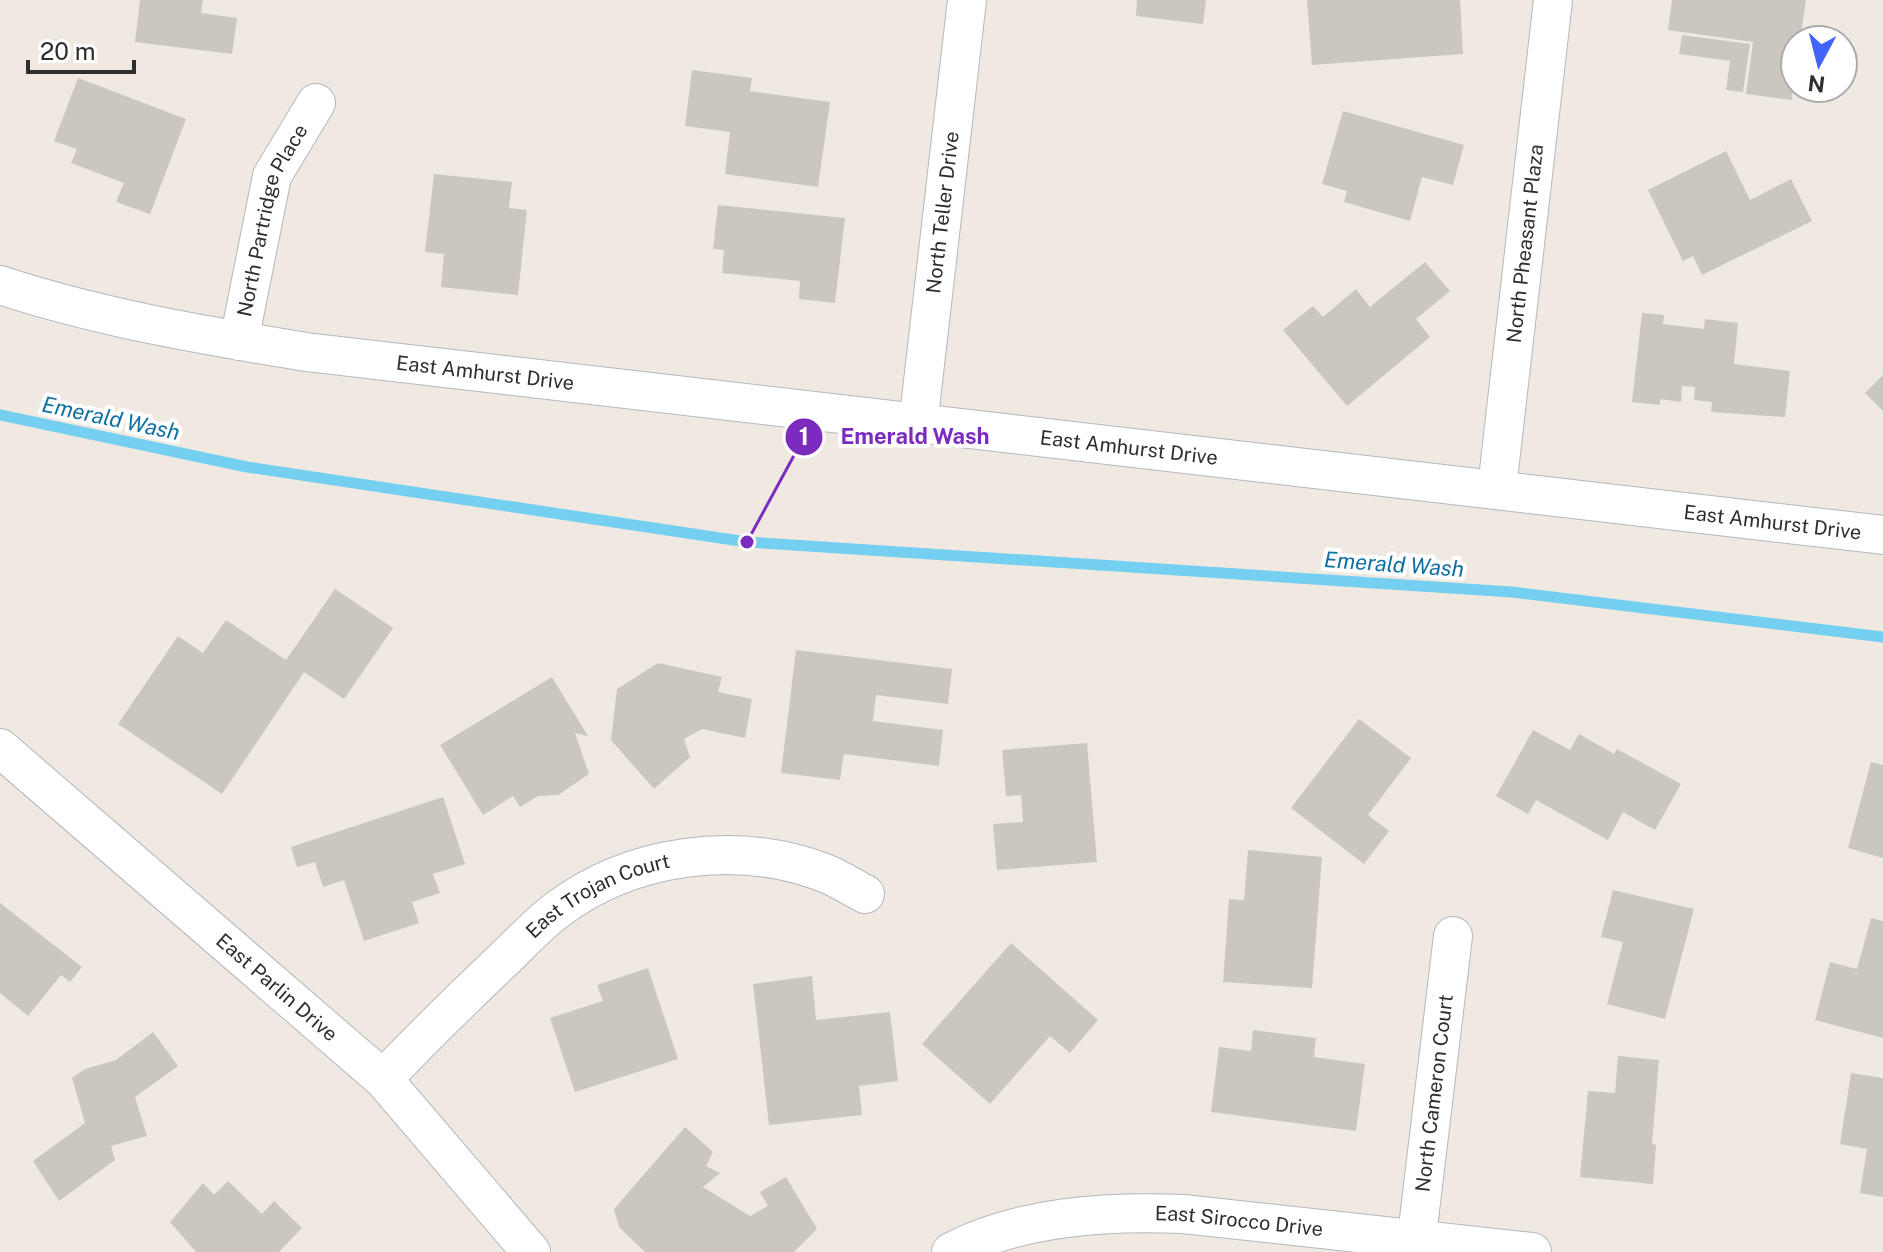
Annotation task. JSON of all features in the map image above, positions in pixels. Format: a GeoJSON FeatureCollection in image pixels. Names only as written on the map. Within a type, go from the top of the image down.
{"type":"FeatureCollection","features":[{"type":"Feature","properties":{"kind":"street","name":"North Teller Drive"},"geometry":{"type":"LineString","coordinates":[[918,425],[967,0]]}},
{"type":"Feature","properties":{"kind":"street","name":"North Pheasant Plaza"},"geometry":{"type":"LineString","coordinates":[[1497,488],[1553,0]]}},
{"type":"Feature","properties":{"kind":"street","name":"North Partridge Place"},"geometry":{"type":"LineString","coordinates":[[239,341],[272,176],[316,103]]}},
{"type":"Feature","properties":{"kind":"street","name":"East Amhurst Drive"},"geometry":{"type":"LineString","coordinates":[[0,285],[88,312],[239,341],[918,425],[1497,488],[1883,535]]}},
{"type":"Feature","properties":{"kind":"street","name":"East Parlin Drive"},"geometry":{"type":"LineString","coordinates":[[0,748],[383,1079],[531,1252]]}},
{"type":"Feature","properties":{"kind":"street","name":"East Trojan Court"},"geometry":{"type":"LineString","coordinates":[[383,1079],[431,1028],[556,910],[592,888],[632,870],[726,852],[781,860],[824,872],[865,894]]}},
{"type":"Feature","properties":{"kind":"street","name":"North Cameron Court"},"geometry":{"type":"LineString","coordinates":[[1416,1246],[1453,936]]}},
{"type":"Feature","properties":{"kind":"street","name":"East Sirocco Drive"},"geometry":{"type":"LineString","coordinates":[[951,1252],[1012,1230],[1069,1217],[1134,1212],[1183,1214],[1416,1246],[1532,1252]]}},
{"type":"Feature","properties":{"kind":"building"},"geometry":{"type":"Polygon","coordinates":[[[140,0],[203,0],[201,13],[237,18],[232,54],[135,42],[140,0]]]}},
{"type":"Feature","properties":{"kind":"building"},"geometry":{"type":"Polygon","coordinates":[[[1137,0],[1206,0],[1203,24],[1136,16],[1137,0]]]}},
{"type":"Feature","properties":{"kind":"building"},"geometry":{"type":"Polygon","coordinates":[[[1307,0],[1460,0],[1463,54],[1312,65],[1307,0]]]}},
{"type":"Feature","properties":{"kind":"building"},"geometry":{"type":"Polygon","coordinates":[[[1672,0],[1806,0],[1802,24],[1779,24],[1779,98],[1746,94],[1753,42],[1668,30],[1672,0]]]}},
{"type":"Feature","properties":{"kind":"building"},"geometry":{"type":"Polygon","coordinates":[[[1682,35],[1750,44],[1743,92],[1726,90],[1730,61],[1679,54],[1682,35]]]}},
{"type":"Feature","properties":{"kind":"building"},"geometry":{"type":"Polygon","coordinates":[[[692,70],[752,78],[750,91],[830,102],[818,187],[725,174],[730,132],[685,126],[692,70]]]}},
{"type":"Feature","properties":{"kind":"building"},"geometry":{"type":"Polygon","coordinates":[[[78,78],[186,119],[150,214],[116,202],[124,183],[71,163],[77,149],[54,141],[78,78]]]}},
{"type":"Feature","properties":{"kind":"building"},"geometry":{"type":"Polygon","coordinates":[[[1343,111],[1464,145],[1453,185],[1422,177],[1410,221],[1344,202],[1347,191],[1322,184],[1343,111]]]}},
{"type":"Feature","properties":{"kind":"building"},"geometry":{"type":"Polygon","coordinates":[[[1726,151],[1750,200],[1791,179],[1812,221],[1702,275],[1693,256],[1683,261],[1648,190],[1726,151]]]}},
{"type":"Feature","properties":{"kind":"building"},"geometry":{"type":"Polygon","coordinates":[[[434,174],[512,182],[509,208],[527,210],[518,295],[441,287],[444,254],[425,252],[434,174]]]}},
{"type":"Feature","properties":{"kind":"building"},"geometry":{"type":"Polygon","coordinates":[[[718,205],[845,218],[835,303],[799,299],[800,281],[722,273],[724,250],[713,249],[718,205]]]}},
{"type":"Feature","properties":{"kind":"building"},"geometry":{"type":"Polygon","coordinates":[[[1425,262],[1450,291],[1416,319],[1430,337],[1347,406],[1283,330],[1313,306],[1323,317],[1356,289],[1370,307],[1425,262]]]}},
{"type":"Feature","properties":{"kind":"building"},"geometry":{"type":"Polygon","coordinates":[[[1642,313],[1664,315],[1663,324],[1704,329],[1705,319],[1738,323],[1734,364],[1790,371],[1785,417],[1711,412],[1712,402],[1694,400],[1695,387],[1682,386],[1681,402],[1660,399],[1660,405],[1632,402],[1642,313]]]}},
{"type":"Feature","properties":{"kind":"building"},"geometry":{"type":"Polygon","coordinates":[[[1883,375],[1883,411],[1865,393],[1883,375]]]}},
{"type":"Feature","properties":{"kind":"building"},"geometry":{"type":"Polygon","coordinates":[[[335,589],[393,628],[344,699],[304,672],[222,794],[118,724],[178,636],[203,653],[226,620],[286,660],[335,589]]]}},
{"type":"Feature","properties":{"kind":"building"},"geometry":{"type":"Polygon","coordinates":[[[796,650],[952,669],[948,704],[876,695],[873,721],[943,730],[939,766],[844,754],[840,780],[781,773],[796,650]]]}},
{"type":"Feature","properties":{"kind":"building"},"geometry":{"type":"Polygon","coordinates":[[[658,663],[722,677],[718,692],[752,699],[745,738],[702,729],[684,739],[690,757],[654,789],[611,740],[617,689],[658,663]]]}},
{"type":"Feature","properties":{"kind":"building"},"geometry":{"type":"Polygon","coordinates":[[[552,677],[588,736],[575,733],[589,774],[558,795],[538,796],[520,807],[513,796],[483,815],[440,745],[552,677]]]}},
{"type":"Feature","properties":{"kind":"building"},"geometry":{"type":"Polygon","coordinates":[[[1359,719],[1411,758],[1368,815],[1389,831],[1364,864],[1291,808],[1359,719]]]}},
{"type":"Feature","properties":{"kind":"building"},"geometry":{"type":"Polygon","coordinates":[[[1533,730],[1570,750],[1579,734],[1614,754],[1617,749],[1681,784],[1655,830],[1623,812],[1608,840],[1536,800],[1528,814],[1496,796],[1533,730]]]}},
{"type":"Feature","properties":{"kind":"building"},"geometry":{"type":"Polygon","coordinates":[[[1087,743],[1097,862],[997,870],[993,824],[1023,822],[1021,795],[1006,796],[1002,750],[1087,743]]]}},
{"type":"Feature","properties":{"kind":"building"},"geometry":{"type":"Polygon","coordinates":[[[1871,762],[1883,765],[1883,858],[1848,848],[1871,762]]]}},
{"type":"Feature","properties":{"kind":"building"},"geometry":{"type":"Polygon","coordinates":[[[443,797],[465,864],[433,874],[440,893],[412,902],[419,923],[364,941],[344,880],[323,887],[315,862],[297,867],[291,847],[443,797]]]}},
{"type":"Feature","properties":{"kind":"building"},"geometry":{"type":"Polygon","coordinates":[[[1248,850],[1322,857],[1312,988],[1223,982],[1229,899],[1244,900],[1248,850]]]}},
{"type":"Feature","properties":{"kind":"building"},"geometry":{"type":"Polygon","coordinates":[[[1613,890],[1694,909],[1665,1019],[1607,1004],[1623,942],[1601,937],[1613,890]]]}},
{"type":"Feature","properties":{"kind":"building"},"geometry":{"type":"Polygon","coordinates":[[[0,903],[82,967],[70,982],[61,975],[28,1016],[0,993],[0,903]]]}},
{"type":"Feature","properties":{"kind":"building"},"geometry":{"type":"Polygon","coordinates":[[[1871,918],[1883,921],[1883,1038],[1815,1020],[1830,962],[1857,969],[1871,918]]]}},
{"type":"Feature","properties":{"kind":"building"},"geometry":{"type":"Polygon","coordinates":[[[1011,943],[1098,1020],[1070,1053],[1050,1036],[990,1104],[922,1044],[1011,943]]]}},
{"type":"Feature","properties":{"kind":"building"},"geometry":{"type":"Polygon","coordinates":[[[648,968],[678,1059],[575,1092],[550,1018],[603,1001],[597,985],[648,968]]]}},
{"type":"Feature","properties":{"kind":"building"},"geometry":{"type":"Polygon","coordinates":[[[812,976],[816,1020],[890,1012],[898,1081],[859,1086],[862,1115],[769,1125],[753,984],[812,976]]]}},
{"type":"Feature","properties":{"kind":"building"},"geometry":{"type":"Polygon","coordinates":[[[1253,1030],[1316,1038],[1314,1057],[1365,1064],[1356,1131],[1211,1112],[1219,1047],[1251,1051],[1253,1030]]]}},
{"type":"Feature","properties":{"kind":"building"},"geometry":{"type":"Polygon","coordinates":[[[153,1032],[178,1066],[135,1097],[147,1136],[111,1146],[115,1160],[59,1201],[33,1161],[85,1123],[72,1078],[85,1069],[116,1060],[153,1032]]]}},
{"type":"Feature","properties":{"kind":"building"},"geometry":{"type":"Polygon","coordinates":[[[1618,1056],[1659,1060],[1652,1144],[1656,1145],[1653,1184],[1580,1177],[1588,1091],[1615,1093],[1618,1056]]]}},
{"type":"Feature","properties":{"kind":"building"},"geometry":{"type":"Polygon","coordinates":[[[1851,1073],[1883,1078],[1883,1197],[1860,1193],[1867,1149],[1840,1144],[1851,1073]]]}},
{"type":"Feature","properties":{"kind":"building"},"geometry":{"type":"Polygon","coordinates":[[[685,1127],[713,1152],[706,1166],[720,1173],[703,1187],[750,1216],[768,1206],[760,1192],[786,1177],[817,1229],[794,1252],[645,1252],[619,1227],[614,1209],[685,1127]]]}},
{"type":"Feature","properties":{"kind":"building"},"geometry":{"type":"Polygon","coordinates":[[[228,1181],[262,1214],[274,1201],[302,1228],[279,1252],[196,1252],[170,1222],[203,1183],[214,1195],[228,1181]]]}},
{"type":"Feature","properties":{"kind":"waterway","name":"Emerald Wash"},"geometry":{"type":"LineString","coordinates":[[0,415],[247,467],[747,542],[1512,592],[1883,637]]}},
{"type":"Feature","properties":{"kind":"place","name":"Emerald Wash"},"geometry":{"type":"Point","coordinates":[747,542]}}]}
